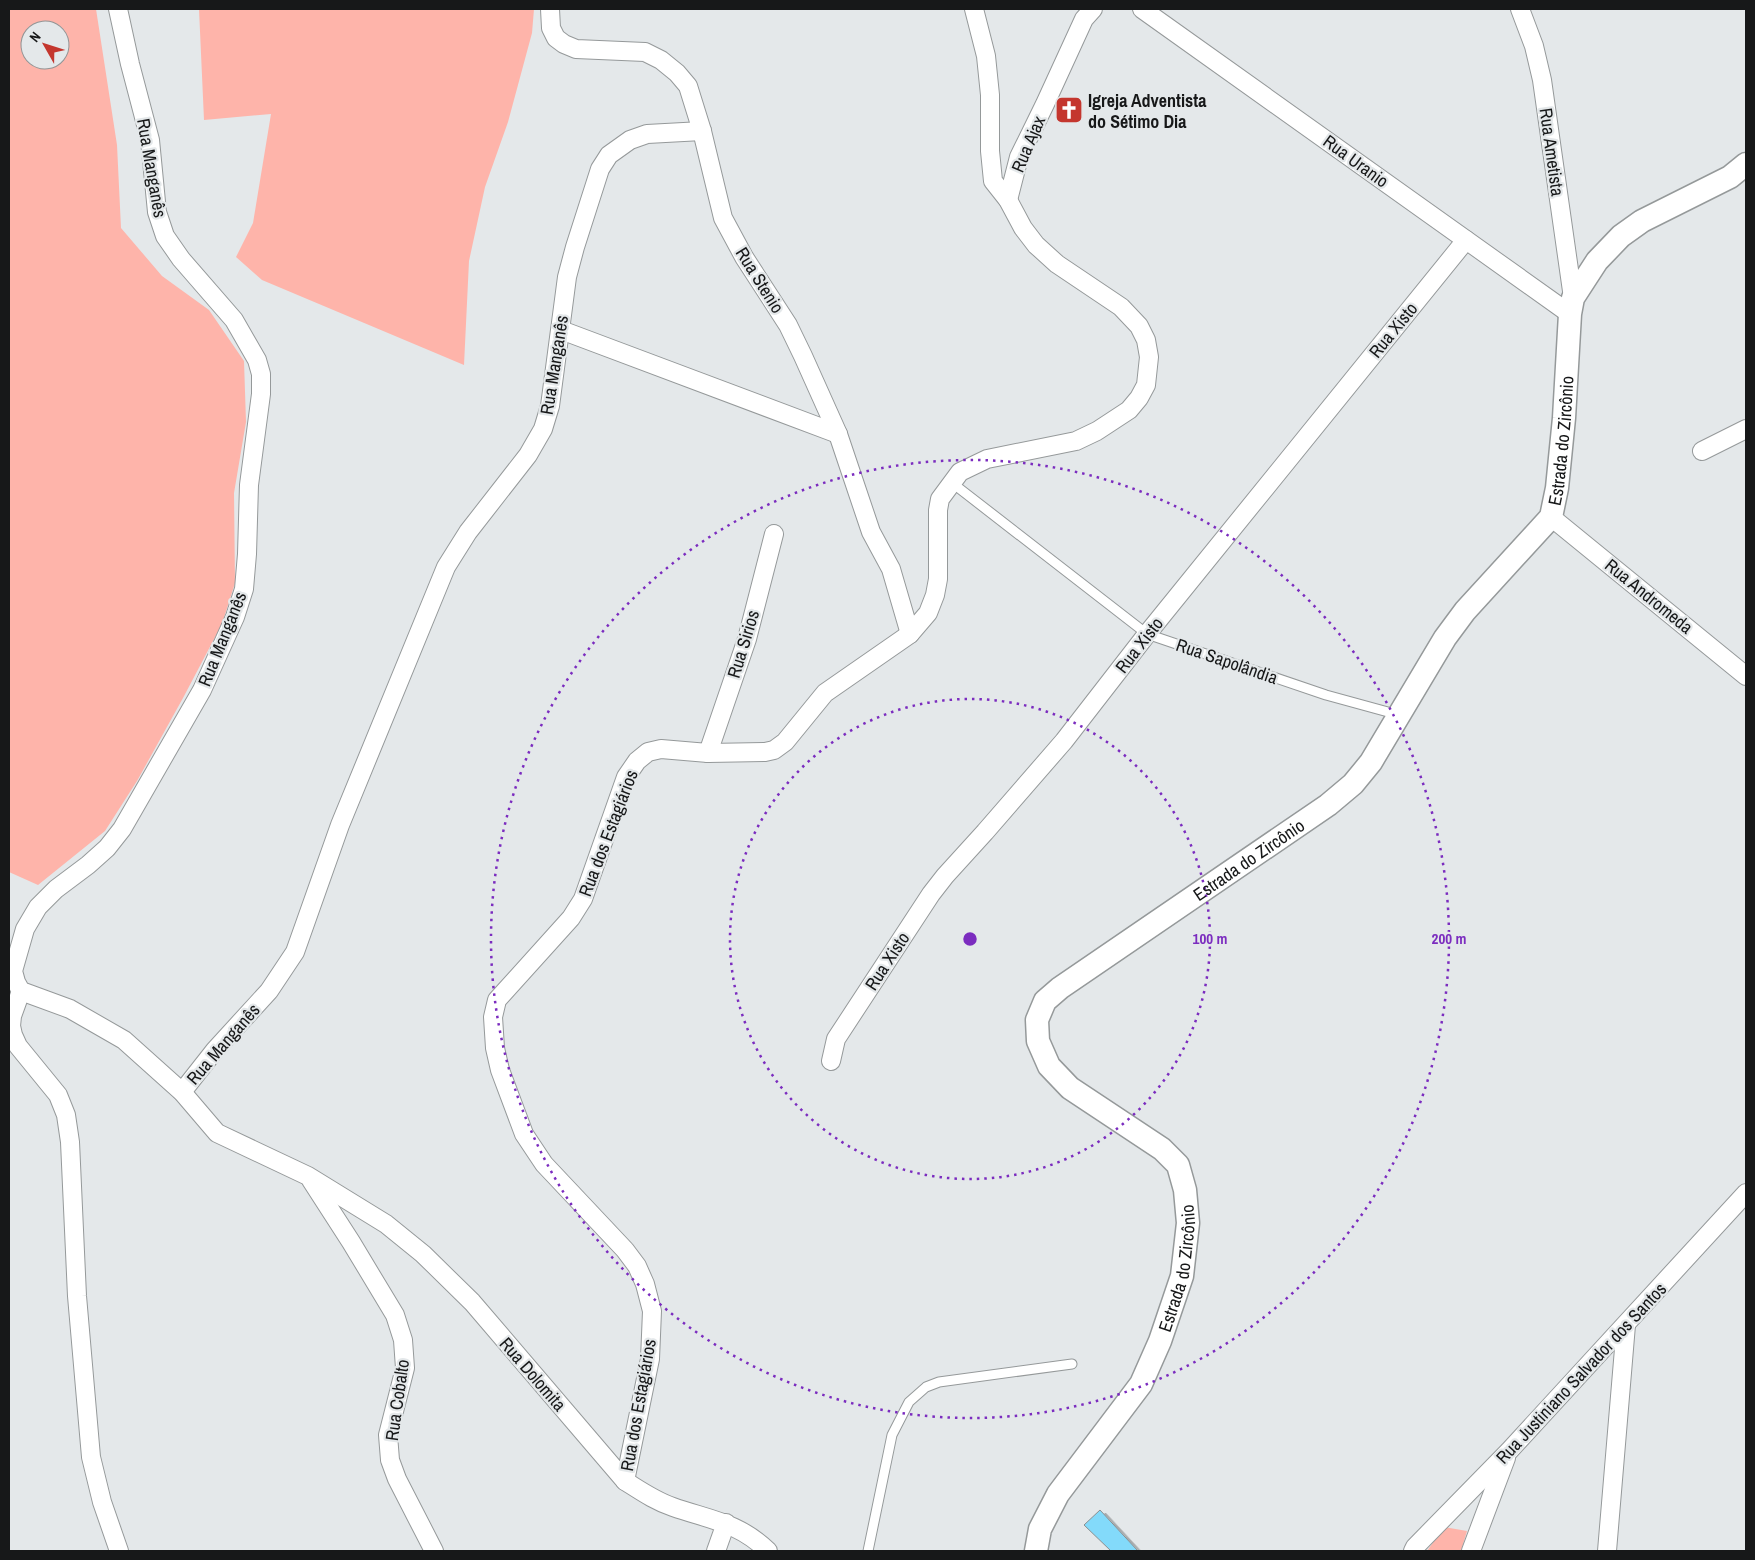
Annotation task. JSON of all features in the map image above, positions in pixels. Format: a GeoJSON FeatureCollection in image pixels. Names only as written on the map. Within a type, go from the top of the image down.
{"type":"FeatureCollection","features":[{"type":"Feature","properties":{"kind":"street","name":"Rua Manganês"},"geometry":{"type":"LineString","coordinates":[[118,9],[150,140],[157,212],[165,236],[181,259],[234,320],[257,360],[261,374],[261,394],[249,485],[245,581],[236,617],[202,690],[122,829],[107,848],[56,889],[38,907],[25,929],[13,970],[21,991],[70,1009],[124,1040],[182,1092],[217,1133],[308,1176]]}},
{"type":"Feature","properties":{"kind":"street","name":"Rua Stenio"},"geometry":{"type":"LineString","coordinates":[[550,9],[551,28],[556,38],[564,44],[576,49],[646,52],[661,60],[677,73],[688,86],[702,131],[723,218],[744,257],[788,325],[838,434],[870,532],[891,569],[910,634]]}},
{"type":"Feature","properties":{"kind":"street","name":"Rua dos Estagiários"},"geometry":{"type":"LineString","coordinates":[[625,1481],[650,1359],[652,1312],[645,1284],[638,1266],[626,1250],[544,1164],[524,1134],[500,1070],[495,1048],[493,1017],[497,1000],[571,918],[583,899],[626,777],[636,761],[648,752],[662,749],[708,753],[765,752],[774,750],[785,742],[825,693],[910,634],[928,613],[935,595],[938,579],[938,510],[940,499],[960,472],[987,459],[1076,441],[1097,431],[1129,410],[1139,398],[1146,385],[1149,357],[1146,340],[1139,326],[1120,307],[1057,264],[1036,245],[1023,228],[1008,200],[993,181],[990,150],[990,96],[986,56],[974,9]]}},
{"type":"Feature","properties":{"kind":"street","name":"Rua Ajax"},"geometry":{"type":"LineString","coordinates":[[1008,200],[1019,157],[1084,20],[1093,9]]}},
{"type":"Feature","properties":{"kind":"street","name":"Rua Uranio"},"geometry":{"type":"LineString","coordinates":[[1142,9],[1466,240],[1571,306]]}},
{"type":"Feature","properties":{"kind":"street","name":"Rua Ametista"},"geometry":{"type":"LineString","coordinates":[[1520,9],[1534,46],[1542,80],[1571,306]]}},
{"type":"Feature","properties":{"kind":"street","name":"Rua Manganês"},"geometry":{"type":"LineString","coordinates":[[182,1092],[216,1050],[269,992],[294,952],[340,826],[446,567],[468,532],[528,455],[543,429],[550,406],[567,277],[574,247],[600,170],[609,155],[630,140],[647,134],[702,131]]}},
{"type":"Feature","properties":{"kind":"street","name":"Estrada do Zircônio"},"geometry":{"type":"LineString","coordinates":[[1036,1551],[1040,1530],[1058,1494],[1141,1384],[1160,1342],[1182,1276],[1188,1223],[1185,1190],[1178,1165],[1162,1149],[1070,1088],[1049,1066],[1038,1041],[1037,1020],[1045,1001],[1060,988],[1328,805],[1353,784],[1371,762],[1445,638],[1465,611],[1551,517],[1557,488],[1564,418],[1571,306],[1597,261],[1621,236],[1642,221],[1730,176],[1746,164]]}},
{"type":"Feature","properties":{"kind":"street","name":"Rua Xisto"},"geometry":{"type":"LineString","coordinates":[[831,1061],[836,1039],[931,894],[1064,741],[1147,634],[1466,240]]}},
{"type":"Feature","properties":{"kind":"street"},"geometry":{"type":"LineString","coordinates":[[561,330],[838,434]]}},
{"type":"Feature","properties":{"kind":"street"},"geometry":{"type":"LineString","coordinates":[[1702,451],[1746,430]]}},
{"type":"Feature","properties":{"kind":"street","name":"Rua Andromeda"},"geometry":{"type":"LineString","coordinates":[[1551,517],[1746,676]]}},
{"type":"Feature","properties":{"kind":"street","name":"Rua Sirios"},"geometry":{"type":"LineString","coordinates":[[708,753],[746,639],[774,534]]}},
{"type":"Feature","properties":{"kind":"street"},"geometry":{"type":"LineString","coordinates":[[21,991],[12,1016],[11,1026],[13,1035],[18,1046],[58,1095],[66,1115],[70,1142],[77,1296],[91,1458],[102,1502],[119,1551]]}},
{"type":"Feature","properties":{"kind":"street","name":"Rua Dolomita"},"geometry":{"type":"LineString","coordinates":[[308,1176],[386,1224],[423,1254],[472,1302],[625,1481],[651,1498],[665,1504],[726,1523],[754,1538],[768,1551]]}},
{"type":"Feature","properties":{"kind":"street","name":"Rua Cobalto"},"geometry":{"type":"LineString","coordinates":[[308,1176],[395,1315],[403,1340],[405,1368],[388,1435],[390,1460],[397,1479],[434,1551]]}},
{"type":"Feature","properties":{"kind":"street","name":"Rua Justiniano Salvador dos Santos"},"geometry":{"type":"LineString","coordinates":[[1414,1551],[1415,1547],[1509,1451],[1743,1202]]}},
{"type":"Feature","properties":{"kind":"street"},"geometry":{"type":"LineString","coordinates":[[1607,1551],[1626,1326]]}},
{"type":"Feature","properties":{"kind":"street"},"geometry":{"type":"LineString","coordinates":[[1471,1551],[1509,1451]]}},
{"type":"Feature","properties":{"kind":"street"},"geometry":{"type":"LineString","coordinates":[[716,1551],[726,1523]]}},
{"type":"Feature","properties":{"kind":"lane","name":"Rua Sapolândia"},"geometry":{"type":"LineString","coordinates":[[951,482],[1147,634],[1326,695],[1400,715]]}},
{"type":"Feature","properties":{"kind":"lane"},"geometry":{"type":"LineString","coordinates":[[868,1551],[892,1435],[909,1402],[926,1387],[939,1382],[1072,1364]]}},
{"type":"Feature","properties":{"kind":"shaded area"},"geometry":{"type":"Polygon","coordinates":[[[9,9],[96,9],[117,145],[121,228],[162,276],[209,310],[244,361],[246,422],[234,493],[235,583],[222,624],[137,781],[105,831],[38,885],[9,872],[9,9]]]}},
{"type":"Feature","properties":{"kind":"shaded area"},"geometry":{"type":"Polygon","coordinates":[[[199,9],[534,9],[532,33],[508,122],[485,187],[469,261],[464,365],[262,280],[236,257],[253,223],[271,114],[204,120],[199,9]]]}},
{"type":"Feature","properties":{"kind":"shaded area"},"geometry":{"type":"Polygon","coordinates":[[[1444,1527],[1467,1531],[1461,1551],[1427,1551],[1444,1527]]]}},
{"type":"Feature","properties":{"kind":"building"},"geometry":{"type":"Polygon","coordinates":[[[1100,1510],[1138,1551],[1111,1551],[1084,1525],[1100,1510]]]}},
{"type":"Feature","properties":{"kind":"place","name":"Igreja Adventista do Sétimo Dia"},"geometry":{"type":"Point","coordinates":[1069,110]}}]}
